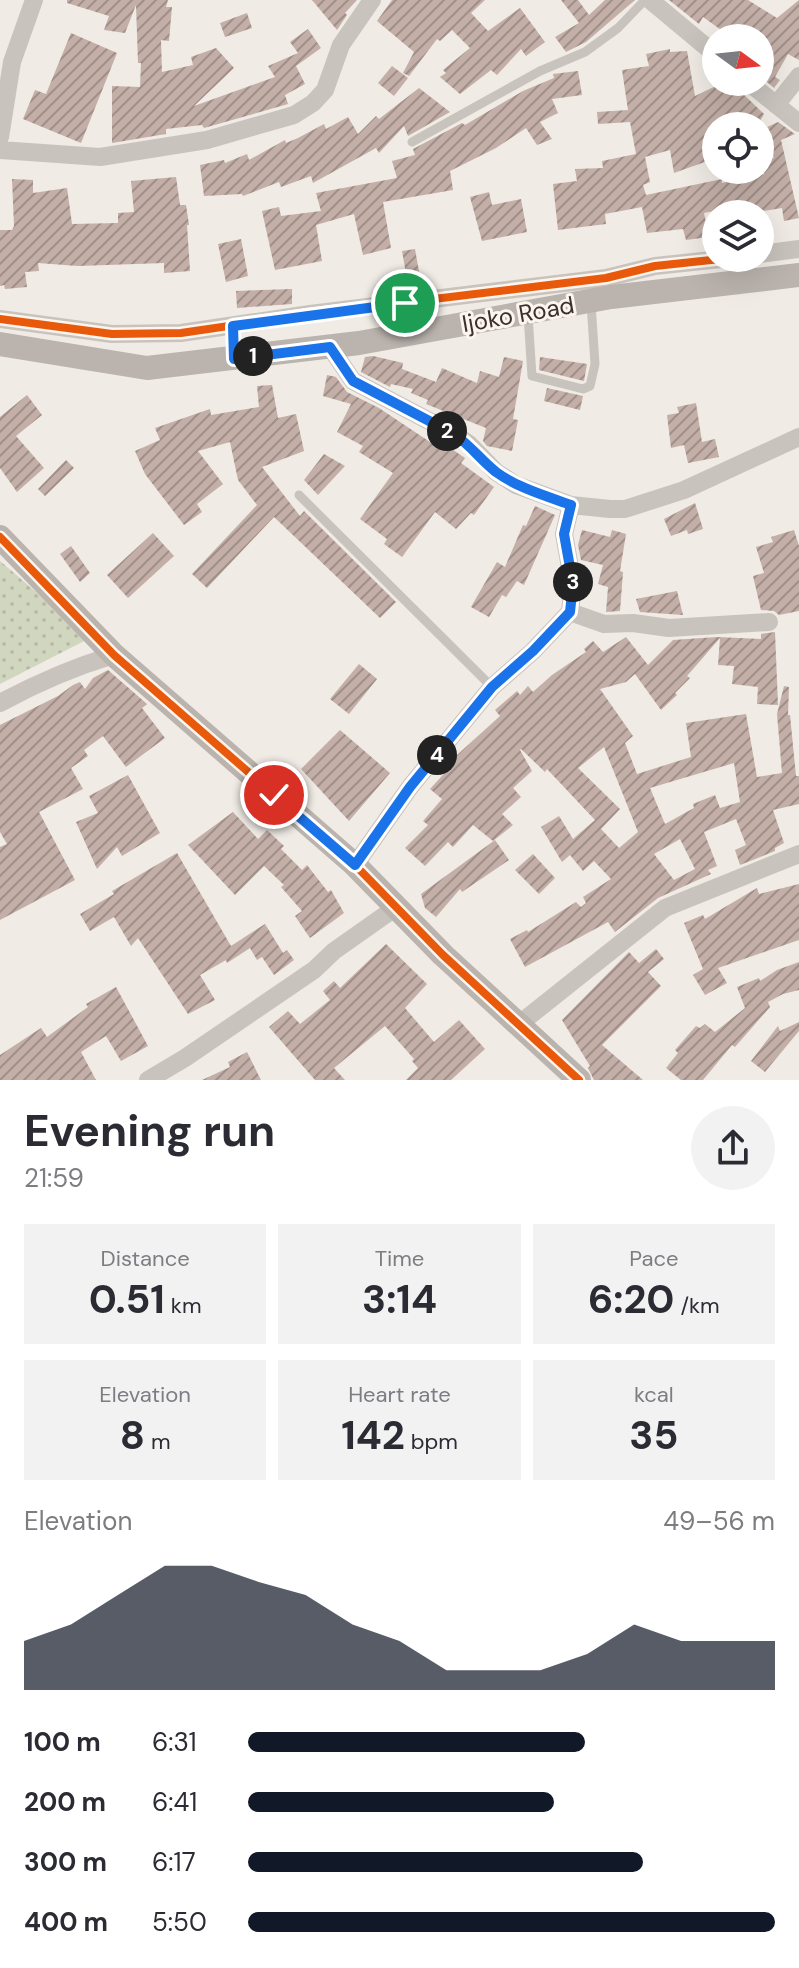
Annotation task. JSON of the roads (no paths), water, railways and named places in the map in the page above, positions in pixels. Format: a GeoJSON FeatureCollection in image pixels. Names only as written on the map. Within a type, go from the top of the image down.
{"type":"FeatureCollection","features":[{"type":"Feature","properties":{"kind":"main road","name":"Ijoko Road"},"geometry":{"type":"LineString","coordinates":[[0,344],[147,368],[330,347],[591,300],[799,275]]}},
{"type":"Feature","properties":{"kind":"main road"},"geometry":{"type":"LineString","coordinates":[[0,537],[114,655],[355,865],[395,908],[579,1080]]}},
{"type":"Feature","properties":{"kind":"street"},"geometry":{"type":"LineString","coordinates":[[0,137],[6,54],[34,0]]}},
{"type":"Feature","properties":{"kind":"street"},"geometry":{"type":"LineString","coordinates":[[0,150],[100,157],[207,140],[294,115],[313,103],[325,90],[341,45],[372,0]]}},
{"type":"Feature","properties":{"kind":"street"},"geometry":{"type":"LineString","coordinates":[[647,0],[702,44]]}},
{"type":"Feature","properties":{"kind":"street"},"geometry":{"type":"LineString","coordinates":[[776,105],[799,76]]}},
{"type":"Feature","properties":{"kind":"street"},"geometry":{"type":"LineString","coordinates":[[765,96],[799,123]]}},
{"type":"Feature","properties":{"kind":"street"},"geometry":{"type":"LineString","coordinates":[[774,252],[799,249]]}},
{"type":"Feature","properties":{"kind":"street"},"geometry":{"type":"LineString","coordinates":[[0,319],[112,334],[181,333],[606,278],[655,266],[702,261]]}},
{"type":"Feature","properties":{"kind":"street"},"geometry":{"type":"LineString","coordinates":[[233,326],[234,359]]}},
{"type":"Feature","properties":{"kind":"street"},"geometry":{"type":"LineString","coordinates":[[330,347],[353,381],[454,434],[469,444],[496,472],[516,485],[571,505],[625,509],[684,490],[799,437]]}},
{"type":"Feature","properties":{"kind":"street"},"geometry":{"type":"LineString","coordinates":[[355,865],[410,787],[492,687],[533,651],[570,612],[573,584],[564,534],[571,505]]}},
{"type":"Feature","properties":{"kind":"street"},"geometry":{"type":"LineString","coordinates":[[570,612],[604,624],[633,623],[669,628],[769,622]]}},
{"type":"Feature","properties":{"kind":"street"},"geometry":{"type":"LineString","coordinates":[[0,703],[32,685],[114,655]]}},
{"type":"Feature","properties":{"kind":"street"},"geometry":{"type":"LineString","coordinates":[[518,1025],[665,908],[799,854]]}},
{"type":"Feature","properties":{"kind":"street"},"geometry":{"type":"LineString","coordinates":[[148,1080],[314,970],[334,951],[395,908]]}},
{"type":"Feature","properties":{"kind":"lane"},"geometry":{"type":"LineString","coordinates":[[412,142],[540,71],[585,52],[618,28],[647,0]]}},
{"type":"Feature","properties":{"kind":"lane"},"geometry":{"type":"LineString","coordinates":[[528,312],[532,376],[583,389],[590,386],[595,364],[591,300]]}},
{"type":"Feature","properties":{"kind":"lane"},"geometry":{"type":"LineString","coordinates":[[299,495],[492,687]]}}]}
